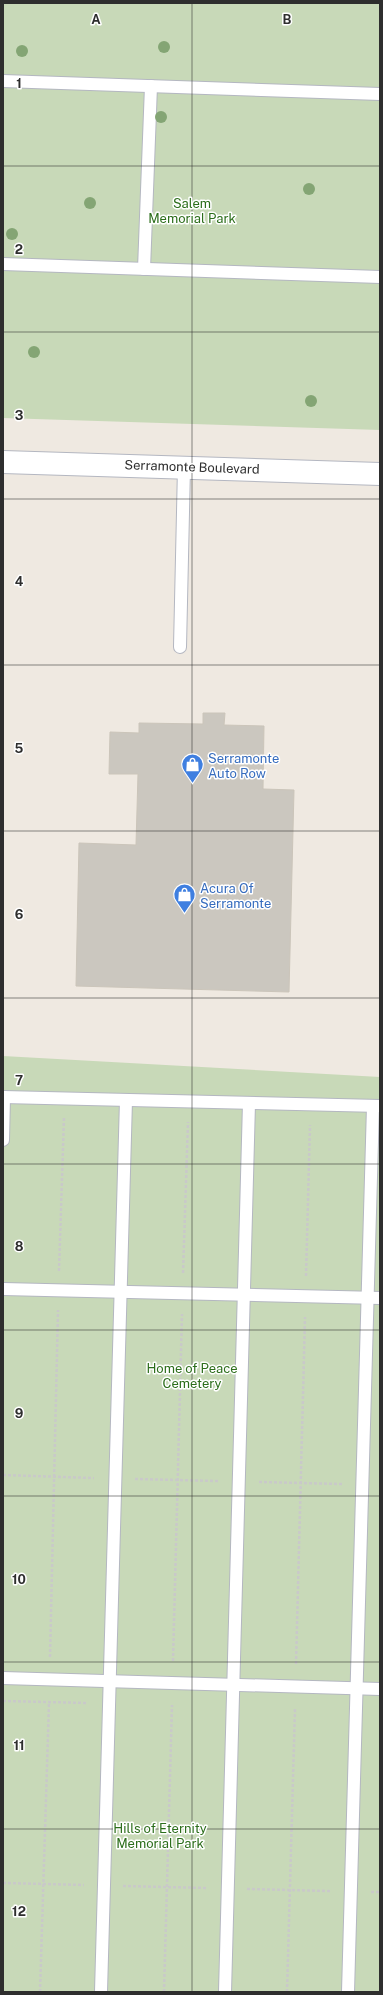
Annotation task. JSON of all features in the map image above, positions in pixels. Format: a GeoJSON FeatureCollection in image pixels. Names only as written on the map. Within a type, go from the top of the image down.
{"type":"FeatureCollection","features":[{"type":"Feature","properties":{"kind":"main road","name":"Serramonte Boulevard"},"geometry":{"type":"LineString","coordinates":[[3,462],[380,474]]}},
{"type":"Feature","properties":{"kind":"lane"},"geometry":{"type":"LineString","coordinates":[[3,81],[380,94]]}},
{"type":"Feature","properties":{"kind":"lane"},"geometry":{"type":"LineString","coordinates":[[144,269],[151,86]]}},
{"type":"Feature","properties":{"kind":"lane"},"geometry":{"type":"LineString","coordinates":[[3,264],[380,277]]}},
{"type":"Feature","properties":{"kind":"lane"},"geometry":{"type":"LineString","coordinates":[[180,647],[184,467]]}},
{"type":"Feature","properties":{"kind":"lane"},"geometry":{"type":"LineString","coordinates":[[3,1140],[4,1097],[377,1106],[367,1297],[348,1992]]}},
{"type":"Feature","properties":{"kind":"lane"},"geometry":{"type":"LineString","coordinates":[[101,1992],[126,1100]]}},
{"type":"Feature","properties":{"kind":"lane"},"geometry":{"type":"LineString","coordinates":[[225,1992],[249,1103]]}},
{"type":"Feature","properties":{"kind":"lane"},"geometry":{"type":"LineString","coordinates":[[3,1289],[306,1295],[380,1298]]}},
{"type":"Feature","properties":{"kind":"lane"},"geometry":{"type":"LineString","coordinates":[[3,1678],[380,1689]]}},
{"type":"Feature","properties":{"kind":"path"},"geometry":{"type":"LineString","coordinates":[[50,1657],[64,1098]]}},
{"type":"Feature","properties":{"kind":"path"},"geometry":{"type":"LineString","coordinates":[[173,1661],[188,1101]]}},
{"type":"Feature","properties":{"kind":"path"},"geometry":{"type":"LineString","coordinates":[[296,1664],[310,1104]]}},
{"type":"Feature","properties":{"kind":"path"},"geometry":{"type":"LineString","coordinates":[[3,1475],[362,1485]]}},
{"type":"Feature","properties":{"kind":"path"},"geometry":{"type":"LineString","coordinates":[[40,1992],[49,1702]]}},
{"type":"Feature","properties":{"kind":"path"},"geometry":{"type":"LineString","coordinates":[[164,1992],[172,1705]]}},
{"type":"Feature","properties":{"kind":"path"},"geometry":{"type":"LineString","coordinates":[[287,1992],[295,1708]]}},
{"type":"Feature","properties":{"kind":"path"},"geometry":{"type":"LineString","coordinates":[[3,1882],[380,1892]]}},
{"type":"Feature","properties":{"kind":"green space","name":"Salem Memorial Park"},"geometry":{"type":"Polygon","coordinates":[[[3,3],[380,3],[380,430],[3,418],[3,3]]]}},
{"type":"Feature","properties":{"kind":"green space","name":"Home of Peace Cemetery"},"geometry":{"type":"Polygon","coordinates":[[[3,1056],[380,1077],[380,1992],[3,1992],[3,1056]]]}},
{"type":"Feature","properties":{"kind":"building","name":"Acura Of Serramonte"},"geometry":{"type":"Polygon","coordinates":[[[203,713],[225,713],[224,725],[264,726],[263,789],[294,790],[289,992],[76,986],[79,843],[136,845],[138,774],[109,774],[110,732],[139,733],[139,723],[203,724],[203,713]]]}},
{"type":"Feature","properties":{"kind":"place","name":"Serramonte Auto Row"},"geometry":{"type":"Point","coordinates":[192,784]}},
{"type":"Feature","properties":{"kind":"place","name":"Acura Of Serramonte"},"geometry":{"type":"Point","coordinates":[184,914]}},
{"type":"Feature","properties":{"kind":"park label","name":"Hills of Eternity Memorial Park"},"geometry":{"type":"Point","coordinates":[160,1836]}}]}
